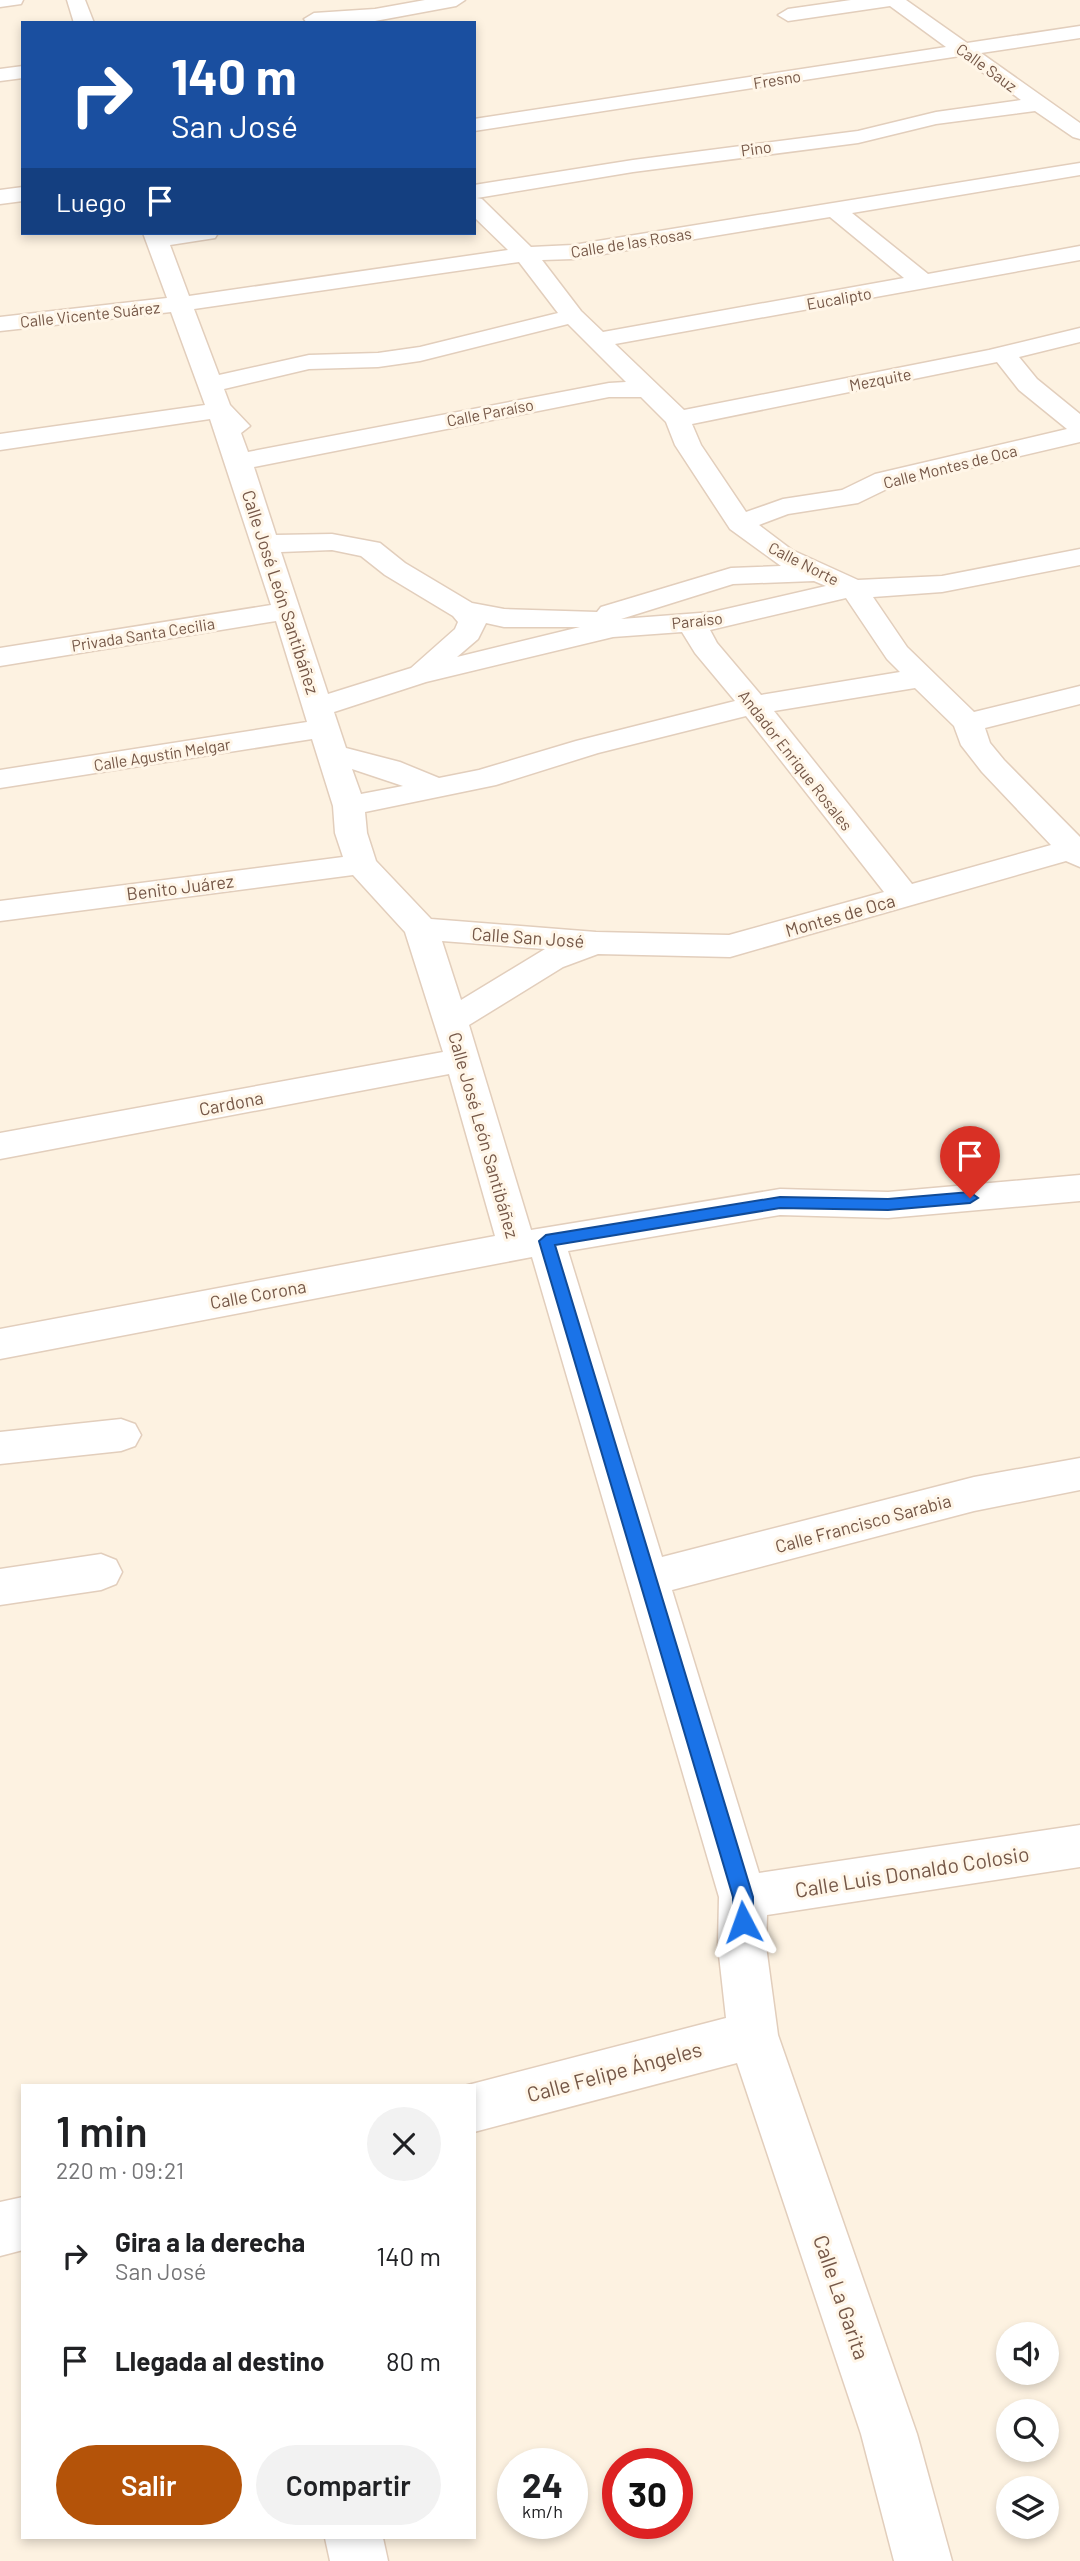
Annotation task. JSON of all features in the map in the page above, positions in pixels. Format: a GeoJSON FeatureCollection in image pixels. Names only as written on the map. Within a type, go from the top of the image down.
{"type":"FeatureCollection","features":[{"type":"Feature","properties":{"kind":"street"},"geometry":{"type":"LineString","coordinates":[[0,1],[14,0]]}},
{"type":"Feature","properties":{"kind":"street"},"geometry":{"type":"LineString","coordinates":[[76,0],[83,21]]}},
{"type":"Feature","properties":{"kind":"street"},"geometry":{"type":"LineString","coordinates":[[312,17],[375,15],[456,0]]}},
{"type":"Feature","properties":{"kind":"street"},"geometry":{"type":"LineString","coordinates":[[788,15],[892,0]]}},
{"type":"Feature","properties":{"kind":"street","name":"Calle Sauz"},"geometry":{"type":"LineString","coordinates":[[892,0],[1080,133]]}},
{"type":"Feature","properties":{"kind":"street","name":"Fresno"},"geometry":{"type":"LineString","coordinates":[[476,125],[1080,32]]}},
{"type":"Feature","properties":{"kind":"street"},"geometry":{"type":"LineString","coordinates":[[0,75],[21,72]]}},
{"type":"Feature","properties":{"kind":"street","name":"Pino"},"geometry":{"type":"LineString","coordinates":[[476,192],[646,164],[858,136],[936,118],[1067,102]]}},
{"type":"Feature","properties":{"kind":"street","name":"Calle de las Rosas"},"geometry":{"type":"LineString","coordinates":[[180,304],[524,254],[573,252],[1080,169]]}},
{"type":"Feature","properties":{"kind":"street"},"geometry":{"type":"LineString","coordinates":[[0,197],[21,194]]}},
{"type":"Feature","properties":{"kind":"street","name":"Calle Norte"},"geometry":{"type":"LineString","coordinates":[[476,206],[524,254],[573,316],[678,419],[688,445],[700,465],[747,529],[782,556],[853,588],[897,653],[968,723],[976,745],[993,766],[1078,851]]}},
{"type":"Feature","properties":{"kind":"street"},"geometry":{"type":"LineString","coordinates":[[835,210],[925,282]]}},
{"type":"Feature","properties":{"kind":"street"},"geometry":{"type":"LineString","coordinates":[[155,237],[181,235]]}},
{"type":"Feature","properties":{"kind":"street","name":"Calle José León Santibáñez"},"geometry":{"type":"LineString","coordinates":[[155,237],[239,462],[349,806],[351,833],[360,864],[421,929],[463,1060],[532,1244],[647,1579],[743,1897],[742,1947],[753,2035]]}},
{"type":"Feature","properties":{"kind":"street","name":"Eucalipto"},"geometry":{"type":"LineString","coordinates":[[598,340],[1080,253]]}},
{"type":"Feature","properties":{"kind":"street","name":"Calle Vicente Suárez"},"geometry":{"type":"LineString","coordinates":[[0,324],[180,304]]}},
{"type":"Feature","properties":{"kind":"street"},"geometry":{"type":"LineString","coordinates":[[0,442],[215,398],[309,362],[378,360],[420,354],[443,346],[573,316]]}},
{"type":"Feature","properties":{"kind":"street","name":"Mezquite"},"geometry":{"type":"LineString","coordinates":[[678,419],[1080,335]]}},
{"type":"Feature","properties":{"kind":"street"},"geometry":{"type":"LineString","coordinates":[[1004,353],[1021,379],[1080,427]]}},
{"type":"Feature","properties":{"kind":"street","name":"Calle Paraíso"},"geometry":{"type":"LineString","coordinates":[[239,462],[609,390],[644,388]]}},
{"type":"Feature","properties":{"kind":"street","name":"Calle Paraíso"},"geometry":{"type":"LineString","coordinates":[[215,398],[234,425],[246,430],[300,441],[336,442]]}},
{"type":"Feature","properties":{"kind":"street","name":"Calle Montes de Oca"},"geometry":{"type":"LineString","coordinates":[[747,529],[783,507],[849,496],[884,480],[1080,434]]}},
{"type":"Feature","properties":{"kind":"street"},"geometry":{"type":"LineString","coordinates":[[702,621],[731,576],[747,529]]}},
{"type":"Feature","properties":{"kind":"street"},"geometry":{"type":"LineString","coordinates":[[264,544],[332,542],[370,549],[395,569],[463,610],[472,621],[468,633],[417,675]]}},
{"type":"Feature","properties":{"kind":"street","name":"Paraíso"},"geometry":{"type":"LineString","coordinates":[[325,730],[417,675],[613,628],[702,621],[853,588],[880,589],[942,584],[1080,557]]}},
{"type":"Feature","properties":{"kind":"street"},"geometry":{"type":"LineString","coordinates":[[463,610],[504,618],[594,619],[731,576],[816,573]]}},
{"type":"Feature","properties":{"kind":"street","name":"Privada Santa Cecilia"},"geometry":{"type":"LineString","coordinates":[[0,657],[285,611]]}},
{"type":"Feature","properties":{"kind":"street"},"geometry":{"type":"LineString","coordinates":[[572,638],[594,619]]}},
{"type":"Feature","properties":{"kind":"street","name":"Andador Enrique Rosales"},"geometry":{"type":"LineString","coordinates":[[702,621],[705,647],[905,897]]}},
{"type":"Feature","properties":{"kind":"street"},"geometry":{"type":"LineString","coordinates":[[349,806],[485,778],[587,747],[754,705],[920,678]]}},
{"type":"Feature","properties":{"kind":"street"},"geometry":{"type":"LineString","coordinates":[[968,723],[1080,695]]}},
{"type":"Feature","properties":{"kind":"street"},"geometry":{"type":"LineString","coordinates":[[325,730],[389,769],[437,788]]}},
{"type":"Feature","properties":{"kind":"street","name":"Calle Agustín Melgar"},"geometry":{"type":"LineString","coordinates":[[0,779],[325,730]]}},
{"type":"Feature","properties":{"kind":"street","name":"Montes de Oca"},"geometry":{"type":"LineString","coordinates":[[596,943],[730,946],[1078,851]]}},
{"type":"Feature","properties":{"kind":"street","name":"Benito Juárez"},"geometry":{"type":"LineString","coordinates":[[0,911],[360,864]]}},
{"type":"Feature","properties":{"kind":"street","name":"Calle San José"},"geometry":{"type":"LineString","coordinates":[[421,929],[596,943]]}},
{"type":"Feature","properties":{"kind":"street","name":"Calle San José"},"geometry":{"type":"LineString","coordinates":[[451,1021],[551,959],[596,943]]}},
{"type":"Feature","properties":{"kind":"street","name":"Cardona"},"geometry":{"type":"LineString","coordinates":[[0,1146],[463,1060]]}},
{"type":"Feature","properties":{"kind":"street","name":"Calle Corona"},"geometry":{"type":"LineString","coordinates":[[0,1344],[153,1313],[532,1244],[780,1202],[888,1205],[1080,1188]]}},
{"type":"Feature","properties":{"kind":"street"},"geometry":{"type":"LineString","coordinates":[[0,1448],[121,1435]]}},
{"type":"Feature","properties":{"kind":"street","name":"Calle Francisco Sarabia"},"geometry":{"type":"LineString","coordinates":[[647,1579],[974,1494],[1080,1474]]}},
{"type":"Feature","properties":{"kind":"street"},"geometry":{"type":"LineString","coordinates":[[0,1587],[101,1572]]}},
{"type":"Feature","properties":{"kind":"street","name":"Calle Luis Donaldo Colosio"},"geometry":{"type":"LineString","coordinates":[[743,1897],[1080,1846]]}},
{"type":"Feature","properties":{"kind":"street","name":"Calle Felipe Ángeles"},"geometry":{"type":"LineString","coordinates":[[476,2106],[753,2035]]}},
{"type":"Feature","properties":{"kind":"street","name":"Calle La Garita"},"geometry":{"type":"LineString","coordinates":[[753,2035],[889,2434],[923,2561]]}},
{"type":"Feature","properties":{"kind":"street"},"geometry":{"type":"LineString","coordinates":[[0,2229],[21,2224]]}},
{"type":"Feature","properties":{"kind":"street"},"geometry":{"type":"LineString","coordinates":[[354,2539],[359,2561]]}},
{"type":"Feature","properties":{"kind":"route"},"geometry":{"type":"LineString","coordinates":[[743,1922],[743,1897],[546,1241],[780,1202],[888,1205],[970,1198]]}}]}
